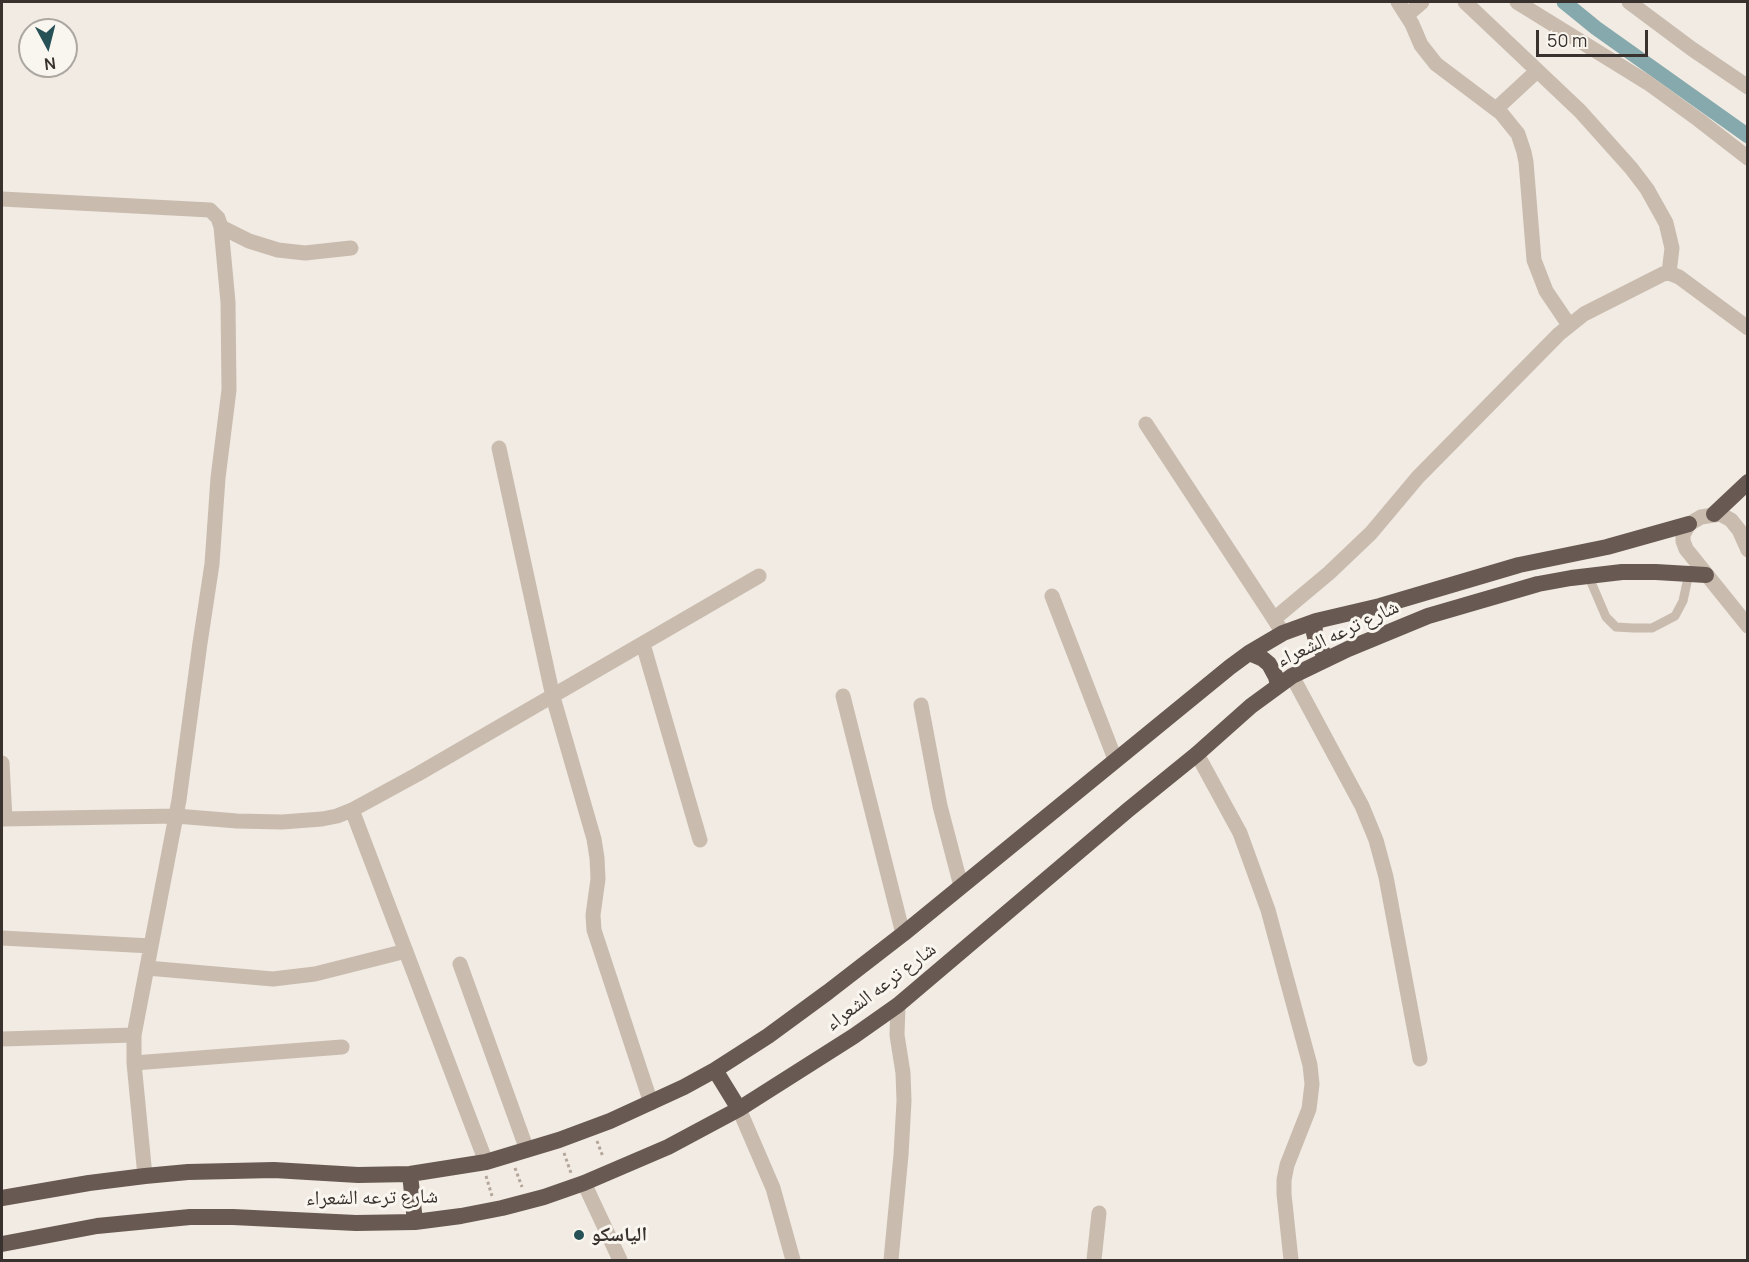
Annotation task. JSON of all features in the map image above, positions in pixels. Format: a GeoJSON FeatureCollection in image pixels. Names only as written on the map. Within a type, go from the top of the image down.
{"type":"FeatureCollection","features":[{"type":"Feature","properties":{"kind":"highway"},"geometry":{"type":"LineString","coordinates":[[1714,514],[1748,482]]}},
{"type":"Feature","properties":{"kind":"highway","name":"شارع ترعه الشعراء"},"geometry":{"type":"LineString","coordinates":[[2,1198],[145,1176],[188,1172],[274,1170],[357,1175],[411,1174],[485,1162],[592,1128],[651,1103],[715,1070],[785,1024],[903,934],[1115,759],[1249,653],[1278,626],[1316,621],[1380,606],[1519,565],[1607,547],[1689,524]]}},
{"type":"Feature","properties":{"kind":"highway","name":"شارع ترعه الشعراء"},"geometry":{"type":"LineString","coordinates":[[2,1243],[97,1227],[190,1217],[356,1223],[415,1222],[495,1209],[544,1197],[580,1184],[668,1147],[739,1109],[854,1036],[898,1005],[1251,706],[1285,681],[1329,658],[1428,616],[1522,588],[1588,575],[1639,572],[1698,574]]}},
{"type":"Feature","properties":{"kind":"highway"},"geometry":{"type":"LineString","coordinates":[[1316,621],[1315,639],[1320,650],[1329,658]]}},
{"type":"Feature","properties":{"kind":"highway"},"geometry":{"type":"LineString","coordinates":[[1249,653],[1263,659],[1269,664],[1276,677],[1285,681]]}},
{"type":"Feature","properties":{"kind":"highway"},"geometry":{"type":"LineString","coordinates":[[715,1070],[739,1109]]}},
{"type":"Feature","properties":{"kind":"highway"},"geometry":{"type":"LineString","coordinates":[[411,1174],[415,1222]]}},
{"type":"Feature","properties":{"kind":"street"},"geometry":{"type":"LineString","coordinates":[[1398,2],[1415,29],[1421,45],[1436,64],[1496,109],[1513,127],[1521,142],[1527,172],[1534,260],[1541,281],[1569,326]]}},
{"type":"Feature","properties":{"kind":"street"},"geometry":{"type":"LineString","coordinates":[[1407,15],[1422,2]]}},
{"type":"Feature","properties":{"kind":"street"},"geometry":{"type":"LineString","coordinates":[[1465,2],[1587,118],[1647,189],[1666,223],[1670,236],[1669,273]]}},
{"type":"Feature","properties":{"kind":"street"},"geometry":{"type":"LineString","coordinates":[[1517,2],[1648,83],[1748,158]]}},
{"type":"Feature","properties":{"kind":"street"},"geometry":{"type":"LineString","coordinates":[[1629,2],[1748,87]]}},
{"type":"Feature","properties":{"kind":"street"},"geometry":{"type":"LineString","coordinates":[[1496,109],[1537,71]]}},
{"type":"Feature","properties":{"kind":"street"},"geometry":{"type":"LineString","coordinates":[[2,199],[210,210],[218,218],[221,227],[228,302],[229,390],[212,564],[176,816],[134,1035],[134,1063],[145,1176]]}},
{"type":"Feature","properties":{"kind":"street"},"geometry":{"type":"LineString","coordinates":[[221,227],[249,241],[278,250],[305,253],[351,248]]}},
{"type":"Feature","properties":{"kind":"street"},"geometry":{"type":"LineString","coordinates":[[1146,424],[1278,626],[1371,533],[1418,477],[1569,326],[1593,309],[1669,273],[1679,277],[1748,328]]}},
{"type":"Feature","properties":{"kind":"street"},"geometry":{"type":"LineString","coordinates":[[499,448],[553,697],[591,828],[597,858],[598,879],[593,915],[594,930],[651,1103]]}},
{"type":"Feature","properties":{"kind":"street"},"geometry":{"type":"LineString","coordinates":[[1748,550],[1739,530],[1731,520],[1720,514],[1701,517],[1689,524],[1683,535],[1683,542],[1698,574],[1748,626]]}},
{"type":"Feature","properties":{"kind":"street"},"geometry":{"type":"LineString","coordinates":[[2,763],[4,819],[176,816],[282,822],[337,816],[352,810],[553,697],[759,576]]}},
{"type":"Feature","properties":{"kind":"street"},"geometry":{"type":"LineString","coordinates":[[1052,596],[1115,759]]}},
{"type":"Feature","properties":{"kind":"street"},"geometry":{"type":"LineString","coordinates":[[643,644],[700,840]]}},
{"type":"Feature","properties":{"kind":"street"},"geometry":{"type":"LineString","coordinates":[[1285,681],[1362,806],[1376,840],[1386,878],[1420,1059]]}},
{"type":"Feature","properties":{"kind":"street"},"geometry":{"type":"LineString","coordinates":[[843,696],[903,934]]}},
{"type":"Feature","properties":{"kind":"street"},"geometry":{"type":"LineString","coordinates":[[921,705],[940,806],[961,886]]}},
{"type":"Feature","properties":{"kind":"street"},"geometry":{"type":"LineString","coordinates":[[1197,754],[1240,833],[1268,910],[1310,1065],[1312,1084],[1309,1110],[1287,1165],[1284,1180],[1291,1260]]}},
{"type":"Feature","properties":{"kind":"street"},"geometry":{"type":"LineString","coordinates":[[352,810],[485,1162]]}},
{"type":"Feature","properties":{"kind":"street"},"geometry":{"type":"LineString","coordinates":[[2,938],[151,946]]}},
{"type":"Feature","properties":{"kind":"street"},"geometry":{"type":"LineString","coordinates":[[147,968],[273,979],[315,974],[406,951]]}},
{"type":"Feature","properties":{"kind":"street"},"geometry":{"type":"LineString","coordinates":[[460,964],[519,1153]]}},
{"type":"Feature","properties":{"kind":"street"},"geometry":{"type":"LineString","coordinates":[[891,1260],[904,1101],[903,1073],[897,1035],[898,1005]]}},
{"type":"Feature","properties":{"kind":"street"},"geometry":{"type":"LineString","coordinates":[[2,1039],[134,1035]]}},
{"type":"Feature","properties":{"kind":"street"},"geometry":{"type":"LineString","coordinates":[[134,1063],[342,1047]]}},
{"type":"Feature","properties":{"kind":"street"},"geometry":{"type":"LineString","coordinates":[[739,1109],[773,1188],[793,1260]]}},
{"type":"Feature","properties":{"kind":"street"},"geometry":{"type":"LineString","coordinates":[[580,1184],[620,1260]]}},
{"type":"Feature","properties":{"kind":"street"},"geometry":{"type":"LineString","coordinates":[[1094,1260],[1099,1213]]}},
{"type":"Feature","properties":{"kind":"lane"},"geometry":{"type":"LineString","coordinates":[[1588,575],[1606,617],[1616,627],[1652,628],[1675,616],[1698,574]]}},
{"type":"Feature","properties":{"kind":"path"},"geometry":{"type":"LineString","coordinates":[[592,1128],[609,1172]]}},
{"type":"Feature","properties":{"kind":"path"},"geometry":{"type":"LineString","coordinates":[[559,1140],[580,1184]]}},
{"type":"Feature","properties":{"kind":"path"},"geometry":{"type":"LineString","coordinates":[[519,1153],[526,1201]]}},
{"type":"Feature","properties":{"kind":"path"},"geometry":{"type":"LineString","coordinates":[[485,1162],[495,1209]]}},
{"type":"Feature","properties":{"kind":"waterway"},"geometry":{"type":"LineString","coordinates":[[1564,2],[1596,28],[1748,136]]}},
{"type":"Feature","properties":{"kind":"place","name":"الياسكو"},"geometry":{"type":"Point","coordinates":[579,1235]}}]}
